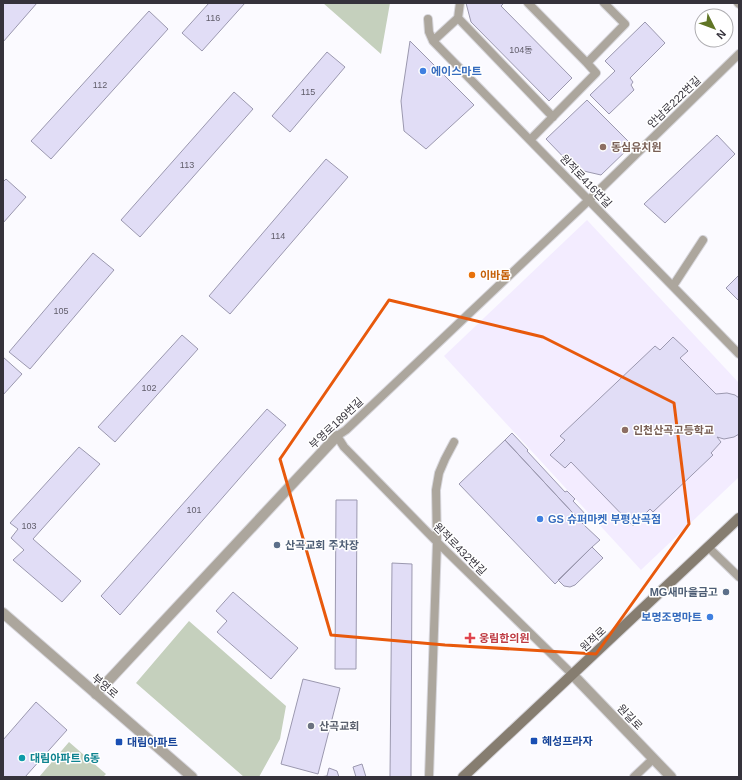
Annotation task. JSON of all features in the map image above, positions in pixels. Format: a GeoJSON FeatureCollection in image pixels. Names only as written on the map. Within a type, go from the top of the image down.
{"type":"FeatureCollection","features":[{"type":"Feature","properties":{"kind":"main road","name":"원적로"},"geometry":{"type":"LineString","coordinates":[[468,775],[572,674],[739,518]]}},
{"type":"Feature","properties":{"kind":"street","name":"부영로189번길"},"geometry":{"type":"LineString","coordinates":[[96,694],[337,436]]}},
{"type":"Feature","properties":{"kind":"street","name":"부영로"},"geometry":{"type":"LineString","coordinates":[[3,613],[192,777]]}},
{"type":"Feature","properties":{"kind":"street","name":"원길로"},"geometry":{"type":"LineString","coordinates":[[572,674],[671,777]]}},
{"type":"Feature","properties":{"kind":"lane"},"geometry":{"type":"LineString","coordinates":[[434,41],[458,18],[460,3]]}},
{"type":"Feature","properties":{"kind":"lane"},"geometry":{"type":"LineString","coordinates":[[528,3],[596,73],[530,140]]}},
{"type":"Feature","properties":{"kind":"lane"},"geometry":{"type":"LineString","coordinates":[[587,63],[625,24],[604,3]]}},
{"type":"Feature","properties":{"kind":"lane"},"geometry":{"type":"LineString","coordinates":[[458,18],[553,117]]}},
{"type":"Feature","properties":{"kind":"lane","name":"원적로416번길"},"geometry":{"type":"LineString","coordinates":[[428,19],[429,32],[434,41],[739,354]]}},
{"type":"Feature","properties":{"kind":"lane","name":"안남로222번길"},"geometry":{"type":"LineString","coordinates":[[589,200],[739,54]]}},
{"type":"Feature","properties":{"kind":"lane","name":"부영로189번길"},"geometry":{"type":"LineString","coordinates":[[337,436],[346,430],[589,200]]}},
{"type":"Feature","properties":{"kind":"lane"},"geometry":{"type":"LineString","coordinates":[[673,286],[703,240]]}},
{"type":"Feature","properties":{"kind":"lane","name":"원적로432번길"},"geometry":{"type":"LineString","coordinates":[[337,436],[344,447],[437,542],[572,674]]}},
{"type":"Feature","properties":{"kind":"lane"},"geometry":{"type":"LineString","coordinates":[[429,777],[437,542],[436,490],[439,473],[454,442]]}},
{"type":"Feature","properties":{"kind":"lane"},"geometry":{"type":"LineString","coordinates":[[708,547],[739,578]]}},
{"type":"Feature","properties":{"kind":"lane"},"geometry":{"type":"LineString","coordinates":[[634,777],[653,759]]}},
{"type":"Feature","properties":{"kind":"highlighted area"},"geometry":{"type":"Polygon","coordinates":[[[389,300],[543,337],[674,403],[689,524],[596,654],[445,645],[331,635],[280,459],[389,300]]]}},
{"type":"Feature","properties":{"kind":"shaded area","name":"인천산곡고등학교"},"geometry":{"type":"Polygon","coordinates":[[[587,220],[739,383],[739,477],[641,570],[444,356],[587,220]]]}},
{"type":"Feature","properties":{"kind":"green space"},"geometry":{"type":"Polygon","coordinates":[[[323,3],[390,3],[381,54],[323,3]]]}},
{"type":"Feature","properties":{"kind":"green space"},"geometry":{"type":"Polygon","coordinates":[[[189,621],[286,706],[280,739],[259,777],[244,777],[136,683],[189,621]]]}},
{"type":"Feature","properties":{"kind":"green space"},"geometry":{"type":"Polygon","coordinates":[[[69,742],[106,774],[103,777],[39,777],[69,742]]]}},
{"type":"Feature","properties":{"kind":"building"},"geometry":{"type":"Polygon","coordinates":[[[37,3],[3,42],[3,4],[37,3]]]}},
{"type":"Feature","properties":{"kind":"building"},"geometry":{"type":"Polygon","coordinates":[[[209,3],[245,3],[202,51],[182,33],[209,3]]]}},
{"type":"Feature","properties":{"kind":"building"},"geometry":{"type":"Polygon","coordinates":[[[466,3],[504,3],[501,6],[572,78],[549,101],[471,22],[466,3]]]}},
{"type":"Feature","properties":{"kind":"building"},"geometry":{"type":"Polygon","coordinates":[[[149,11],[168,29],[51,159],[31,141],[149,11]]]}},
{"type":"Feature","properties":{"kind":"building"},"geometry":{"type":"Polygon","coordinates":[[[645,22],[665,43],[630,78],[633,82],[631,85],[634,90],[609,114],[590,95],[615,71],[605,61],[645,22]]]}},
{"type":"Feature","properties":{"kind":"building","name":"에이스마트"},"geometry":{"type":"Polygon","coordinates":[[[410,41],[474,105],[426,149],[404,131],[401,101],[410,41]]]}},
{"type":"Feature","properties":{"kind":"building"},"geometry":{"type":"Polygon","coordinates":[[[327,52],[345,67],[290,132],[272,116],[327,52]]]}},
{"type":"Feature","properties":{"kind":"building"},"geometry":{"type":"Polygon","coordinates":[[[234,92],[253,109],[140,237],[121,220],[234,92]]]}},
{"type":"Feature","properties":{"kind":"building","name":"동심유치원"},"geometry":{"type":"Polygon","coordinates":[[[587,100],[632,145],[601,175],[575,169],[546,139],[587,100]]]}},
{"type":"Feature","properties":{"kind":"building"},"geometry":{"type":"Polygon","coordinates":[[[717,135],[735,154],[665,223],[644,204],[717,135]]]}},
{"type":"Feature","properties":{"kind":"building"},"geometry":{"type":"Polygon","coordinates":[[[326,159],[348,177],[230,314],[209,296],[326,159]]]}},
{"type":"Feature","properties":{"kind":"building"},"geometry":{"type":"Polygon","coordinates":[[[6,179],[26,197],[3,223],[3,182],[6,179]]]}},
{"type":"Feature","properties":{"kind":"building"},"geometry":{"type":"Polygon","coordinates":[[[93,253],[114,270],[30,369],[9,352],[93,253]]]}},
{"type":"Feature","properties":{"kind":"building"},"geometry":{"type":"Polygon","coordinates":[[[739,275],[739,301],[726,288],[739,275]]]}},
{"type":"Feature","properties":{"kind":"building"},"geometry":{"type":"Polygon","coordinates":[[[182,335],[198,349],[115,442],[98,427],[182,335]]]}},
{"type":"Feature","properties":{"kind":"building"},"geometry":{"type":"Polygon","coordinates":[[[673,337],[688,351],[680,358],[716,394],[727,393],[735,395],[739,398],[739,434],[734,437],[724,439],[717,437],[721,442],[711,453],[713,455],[653,512],[650,509],[633,526],[571,462],[565,468],[550,455],[565,440],[560,436],[655,346],[660,350],[673,337]]]}},
{"type":"Feature","properties":{"kind":"building"},"geometry":{"type":"Polygon","coordinates":[[[3,357],[22,374],[3,395],[3,357]]]}},
{"type":"Feature","properties":{"kind":"building"},"geometry":{"type":"Polygon","coordinates":[[[267,409],[286,425],[120,615],[101,596],[267,409]]]}},
{"type":"Feature","properties":{"kind":"building"},"geometry":{"type":"Polygon","coordinates":[[[512,433],[565,492],[567,491],[575,499],[573,501],[590,519],[584,525],[505,440],[512,433]]]}},
{"type":"Feature","properties":{"kind":"building"},"geometry":{"type":"Polygon","coordinates":[[[505,440],[584,525],[600,540],[555,584],[459,484],[505,440]]]}},
{"type":"Feature","properties":{"kind":"building"},"geometry":{"type":"Polygon","coordinates":[[[79,447],[100,464],[33,539],[81,581],[62,602],[13,560],[24,550],[11,538],[18,529],[10,523],[79,447]]]}},
{"type":"Feature","properties":{"kind":"building"},"geometry":{"type":"Polygon","coordinates":[[[336,500],[357,500],[356,669],[335,669],[336,500]]]}},
{"type":"Feature","properties":{"kind":"building"},"geometry":{"type":"Polygon","coordinates":[[[592,547],[603,558],[575,585],[570,587],[564,586],[558,580],[592,547]]]}},
{"type":"Feature","properties":{"kind":"building"},"geometry":{"type":"Polygon","coordinates":[[[392,563],[412,564],[411,777],[390,777],[392,563]]]}},
{"type":"Feature","properties":{"kind":"building"},"geometry":{"type":"Polygon","coordinates":[[[233,592],[298,648],[271,679],[217,632],[227,621],[216,611],[233,592]]]}},
{"type":"Feature","properties":{"kind":"building","name":"산곡교회"},"geometry":{"type":"Polygon","coordinates":[[[303,679],[340,688],[318,774],[281,764],[303,679]]]}},
{"type":"Feature","properties":{"kind":"building","name":"대림아파트 6동"},"geometry":{"type":"Polygon","coordinates":[[[36,702],[67,730],[25,777],[3,777],[3,740],[36,702]]]}},
{"type":"Feature","properties":{"kind":"building"},"geometry":{"type":"Polygon","coordinates":[[[362,764],[366,777],[356,777],[353,767],[362,764]]]}},
{"type":"Feature","properties":{"kind":"building"},"geometry":{"type":"Polygon","coordinates":[[[329,768],[337,771],[339,777],[319,777],[327,776],[329,768]]]}},
{"type":"Feature","properties":{"kind":"place","name":"에이스마트"},"geometry":{"type":"Point","coordinates":[423,71]}},
{"type":"Feature","properties":{"kind":"place","name":"동심유치원"},"geometry":{"type":"Point","coordinates":[603,147]}},
{"type":"Feature","properties":{"kind":"place","name":"이바돔"},"geometry":{"type":"Point","coordinates":[472,275]}},
{"type":"Feature","properties":{"kind":"place","name":"인천산곡고등학교"},"geometry":{"type":"Point","coordinates":[625,430]}},
{"type":"Feature","properties":{"kind":"place","name":"GS 슈퍼마켓 부평산곡점"},"geometry":{"type":"Point","coordinates":[540,519]}},
{"type":"Feature","properties":{"kind":"place","name":"산곡교회 주차장"},"geometry":{"type":"Point","coordinates":[277,545]}},
{"type":"Feature","properties":{"kind":"place","name":"MG새마을금고"},"geometry":{"type":"Point","coordinates":[726,592]}},
{"type":"Feature","properties":{"kind":"place","name":"보명조명마트"},"geometry":{"type":"Point","coordinates":[710,617]}},
{"type":"Feature","properties":{"kind":"place","name":"웅림한의원"},"geometry":{"type":"Point","coordinates":[470,638]}},
{"type":"Feature","properties":{"kind":"place","name":"산곡교회"},"geometry":{"type":"Point","coordinates":[311,726]}},
{"type":"Feature","properties":{"kind":"place","name":"혜성프라자"},"geometry":{"type":"Point","coordinates":[534,741]}},
{"type":"Feature","properties":{"kind":"place","name":"대림아파트"},"geometry":{"type":"Point","coordinates":[119,742]}},
{"type":"Feature","properties":{"kind":"place","name":"대림아파트 6동"},"geometry":{"type":"Point","coordinates":[22,758]}}]}
